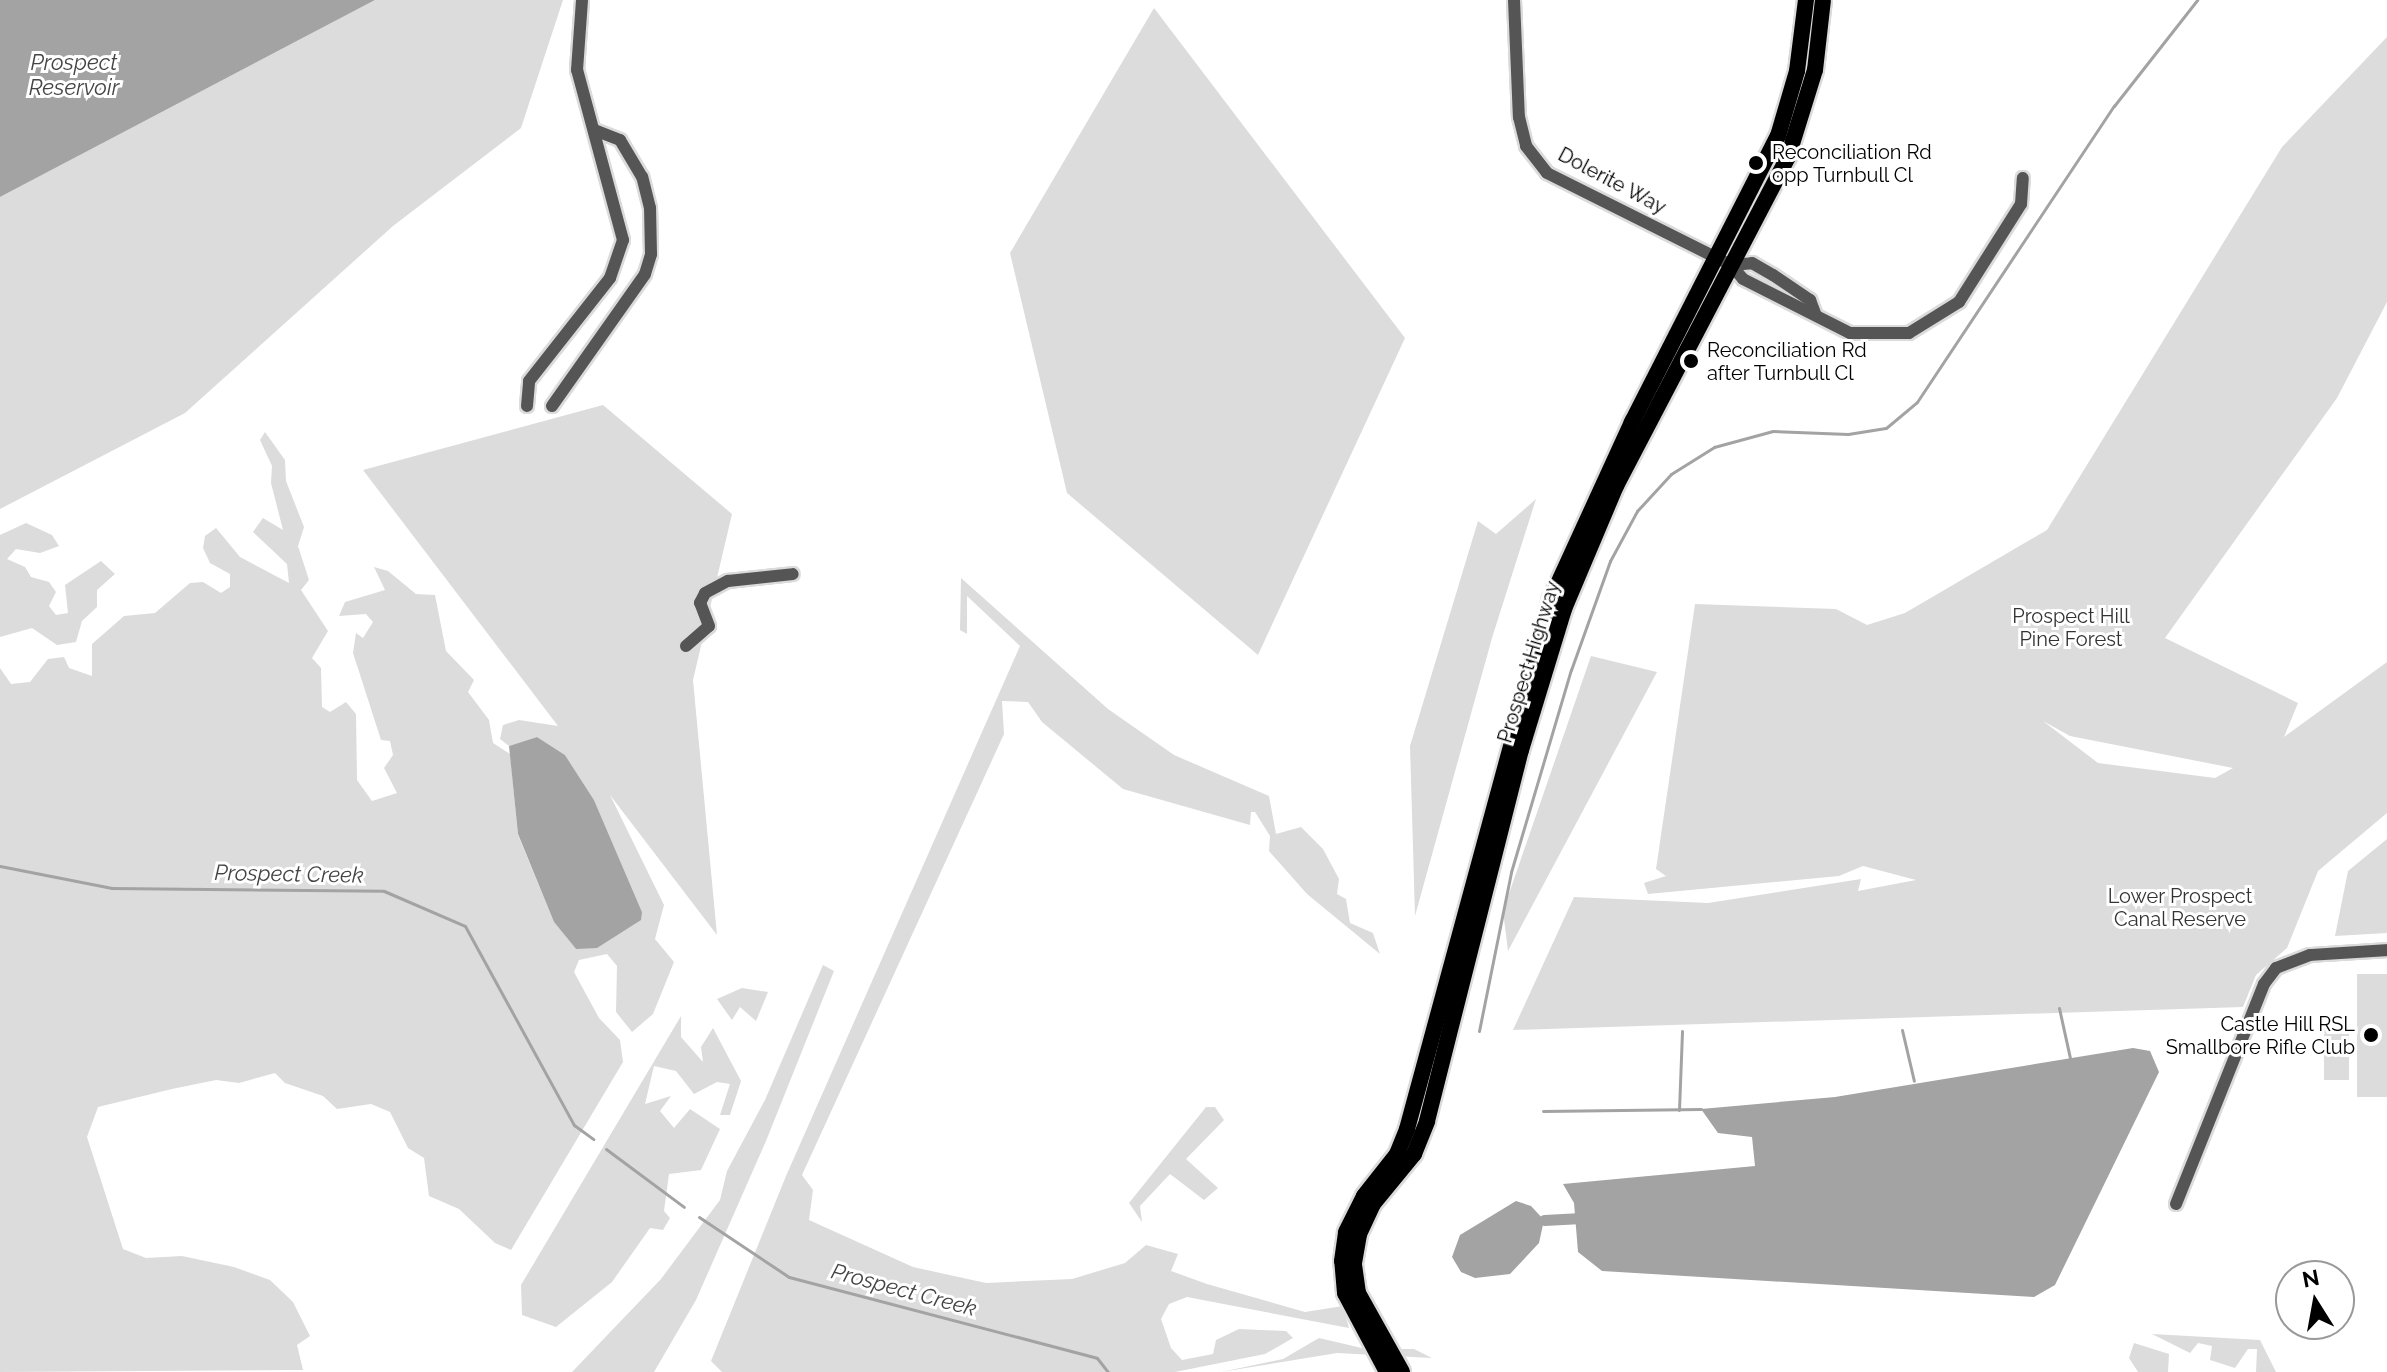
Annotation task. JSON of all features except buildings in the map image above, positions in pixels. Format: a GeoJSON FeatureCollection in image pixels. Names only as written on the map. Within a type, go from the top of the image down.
{"type":"FeatureCollection","features":[{"type":"Feature","properties":{"kind":"main road","name":"Prospect Highway"},"geometry":{"type":"LineString","coordinates":[[1381,1350],[1358,1293],[1354,1263],[1359,1234],[1373,1204],[1421,1138],[1521,750],[1574,584],[1616,486],[1724,261],[1782,124],[1801,52],[1806,0]]}},
{"type":"Feature","properties":{"kind":"main road","name":"Prospect Highway"},"geometry":{"type":"LineString","coordinates":[[1724,261],[1802,119],[1823,0]]}},
{"type":"Feature","properties":{"kind":"main road"},"geometry":{"type":"LineString","coordinates":[[1381,1350],[1387,1372]]}},
{"type":"Feature","properties":{"kind":"main road"},"geometry":{"type":"LineString","coordinates":[[1381,1350],[1402,1372]]}},
{"type":"Feature","properties":{"kind":"street"},"geometry":{"type":"LineString","coordinates":[[527,406],[529,381],[620,258],[619,220],[577,70],[582,0]]}},
{"type":"Feature","properties":{"kind":"street","name":"Dolerite Way"},"geometry":{"type":"LineString","coordinates":[[1514,0],[1519,117],[1526,146],[1547,173],[1724,261],[1752,263],[1810,300],[1815,313],[1862,336],[1909,333],[1934,321],[1972,285],[2021,204],[2023,178]]}},
{"type":"Feature","properties":{"kind":"street"},"geometry":{"type":"LineString","coordinates":[[552,406],[645,274],[651,254],[650,208],[642,177],[620,140],[594,130]]}},
{"type":"Feature","properties":{"kind":"street"},"geometry":{"type":"LineString","coordinates":[[686,646],[709,626],[700,603],[705,593],[728,581],[793,574]]}},
{"type":"Feature","properties":{"kind":"street"},"geometry":{"type":"LineString","coordinates":[[2176,1204],[2264,984],[2276,968],[2310,955],[2387,950]]}},
{"type":"Feature","properties":{"kind":"green space"},"geometry":{"type":"Polygon","coordinates":[[[375,0],[563,0],[521,128],[393,226],[185,413],[0,509],[0,197],[375,0]]]}},
{"type":"Feature","properties":{"kind":"green space"},"geometry":{"type":"Polygon","coordinates":[[[1154,8],[1405,338],[1258,655],[1067,493],[1010,253],[1154,8]]]}},
{"type":"Feature","properties":{"kind":"green space"},"geometry":{"type":"Polygon","coordinates":[[[2387,37],[2387,302],[2337,398],[2165,638],[2298,703],[2284,737],[2387,662],[2387,813],[2318,871],[2287,948],[2256,975],[2243,1007],[1513,1030],[1574,897],[1708,903],[1861,879],[1858,891],[1916,880],[1863,866],[1839,876],[1648,894],[1644,883],[1666,876],[1656,869],[1695,604],[1836,609],[1867,625],[1905,613],[2047,530],[2282,147],[2387,37]],[[2043,721],[2098,763],[2215,778],[2233,768],[2070,736],[2043,721]]]}},
{"type":"Feature","properties":{"kind":"green space"},"geometry":{"type":"Polygon","coordinates":[[[603,405],[732,514],[693,680],[717,935],[610,795],[664,905],[655,939],[674,962],[653,1014],[632,1032],[616,1012],[617,966],[607,954],[579,960],[574,972],[599,1018],[620,1040],[623,1062],[511,1250],[495,1243],[459,1209],[429,1196],[424,1158],[408,1148],[390,1112],[371,1104],[337,1109],[323,1096],[285,1083],[275,1073],[239,1083],[216,1080],[98,1107],[87,1137],[123,1249],[146,1258],[182,1256],[234,1267],[270,1280],[293,1302],[310,1336],[297,1345],[303,1370],[0,1372],[0,668],[11,684],[30,682],[48,659],[64,657],[69,668],[92,676],[92,644],[124,616],[155,613],[190,583],[203,582],[221,593],[230,587],[230,574],[210,563],[203,548],[205,536],[216,528],[240,557],[289,583],[287,564],[253,532],[263,518],[283,530],[271,483],[272,466],[260,440],[265,432],[285,460],[286,481],[304,527],[298,546],[309,580],[301,590],[328,631],[312,658],[321,668],[322,707],[330,712],[346,702],[356,714],[357,780],[372,801],[397,793],[384,768],[393,755],[390,741],[381,740],[353,653],[356,633],[363,638],[373,622],[366,614],[339,616],[345,602],[385,590],[374,567],[388,571],[416,594],[435,595],[446,651],[474,680],[468,692],[489,720],[493,743],[510,754],[518,835],[554,922],[576,949],[642,912],[594,800],[565,755],[537,737],[509,746],[500,739],[503,725],[519,720],[558,726],[363,470],[603,405]]]}},
{"type":"Feature","properties":{"kind":"green space"},"geometry":{"type":"Polygon","coordinates":[[[1536,499],[1492,638],[1415,916],[1410,746],[1478,521],[1496,534],[1536,499]]]}},
{"type":"Feature","properties":{"kind":"green space"},"geometry":{"type":"Polygon","coordinates":[[[26,523],[52,535],[59,546],[40,553],[16,549],[7,559],[25,567],[31,577],[49,582],[56,592],[49,606],[56,615],[68,613],[65,585],[101,561],[115,574],[97,590],[97,607],[82,621],[76,642],[57,645],[32,628],[0,637],[0,535],[26,523]]]}},
{"type":"Feature","properties":{"kind":"green space"},"geometry":{"type":"Polygon","coordinates":[[[961,578],[1108,709],[1174,755],[1269,796],[1276,834],[1301,827],[1323,849],[1339,879],[1337,894],[1346,899],[1350,923],[1373,933],[1380,954],[1307,894],[1269,851],[1270,836],[1255,812],[1251,812],[1250,825],[1123,789],[1042,722],[1028,702],[1002,701],[1004,734],[802,1175],[813,1190],[809,1220],[913,1267],[986,1283],[1072,1279],[1125,1263],[1146,1245],[1178,1254],[1171,1271],[1207,1284],[1305,1312],[1343,1306],[1349,1328],[1187,1297],[1169,1304],[1161,1319],[1171,1348],[1182,1360],[1213,1354],[1216,1340],[1239,1329],[1286,1331],[1293,1338],[1265,1354],[1175,1372],[722,1372],[711,1361],[786,1176],[1020,646],[967,596],[967,634],[960,630],[961,578]]]}},
{"type":"Feature","properties":{"kind":"green space"},"geometry":{"type":"Polygon","coordinates":[[[1591,656],[1657,672],[1508,951],[1503,911],[1591,656]]]}},
{"type":"Feature","properties":{"kind":"green space"},"geometry":{"type":"Polygon","coordinates":[[[2387,839],[2387,933],[2335,936],[2348,871],[2387,839]]]}},
{"type":"Feature","properties":{"kind":"green space"},"geometry":{"type":"Polygon","coordinates":[[[823,965],[834,971],[766,1141],[696,1300],[654,1372],[572,1372],[661,1279],[720,1200],[727,1171],[765,1100],[823,965]]]}},
{"type":"Feature","properties":{"kind":"green space","name":"Castle Hill RSL Smallbore Rifle Club"},"geometry":{"type":"Polygon","coordinates":[[[2357,974],[2387,974],[2387,1097],[2357,1097],[2357,974]]]}},
{"type":"Feature","properties":{"kind":"green space"},"geometry":{"type":"Polygon","coordinates":[[[742,988],[768,992],[756,1021],[740,1007],[732,1020],[717,999],[742,988]]]}},
{"type":"Feature","properties":{"kind":"green space"},"geometry":{"type":"Polygon","coordinates":[[[681,1016],[681,1037],[703,1062],[701,1047],[713,1028],[741,1081],[730,1115],[720,1115],[730,1084],[717,1082],[694,1094],[676,1071],[654,1066],[645,1104],[671,1096],[660,1111],[674,1128],[690,1109],[720,1129],[701,1170],[669,1174],[664,1211],[670,1218],[663,1230],[650,1228],[612,1282],[556,1327],[522,1315],[521,1285],[681,1016]]]}},
{"type":"Feature","properties":{"kind":"green space"},"geometry":{"type":"Polygon","coordinates":[[[2324,1029],[2349,1029],[2349,1080],[2324,1080],[2324,1029]]]}},
{"type":"Feature","properties":{"kind":"green space"},"geometry":{"type":"Polygon","coordinates":[[[1206,1107],[1215,1107],[1224,1120],[1186,1159],[1218,1188],[1204,1200],[1170,1174],[1140,1206],[1142,1222],[1129,1203],[1206,1107]]]}},
{"type":"Feature","properties":{"kind":"green space"},"geometry":{"type":"Polygon","coordinates":[[[2152,1334],[2260,1340],[2276,1372],[2256,1372],[2257,1349],[2248,1349],[2235,1368],[2210,1360],[2212,1346],[2198,1343],[2190,1353],[2152,1334]]]}},
{"type":"Feature","properties":{"kind":"green space"},"geometry":{"type":"Polygon","coordinates":[[[1319,1338],[1366,1349],[1414,1349],[1432,1358],[1337,1353],[1221,1372],[1283,1359],[1319,1338]]]}},
{"type":"Feature","properties":{"kind":"green space"},"geometry":{"type":"Polygon","coordinates":[[[2134,1343],[2169,1354],[2168,1372],[2138,1372],[2129,1358],[2134,1343]]]}},
{"type":"Feature","properties":{"kind":"water","name":"Prospect Reservoir"},"geometry":{"type":"Polygon","coordinates":[[[0,0],[375,0],[0,197],[0,0]]]}},
{"type":"Feature","properties":{"kind":"water"},"geometry":{"type":"Polygon","coordinates":[[[537,737],[565,755],[594,800],[642,912],[641,920],[597,948],[576,949],[554,922],[518,834],[509,746],[537,737]]]}},
{"type":"Feature","properties":{"kind":"water"},"geometry":{"type":"Polygon","coordinates":[[[2133,1048],[2150,1051],[2159,1072],[2055,1285],[2034,1297],[1602,1271],[1578,1252],[1574,1203],[1563,1184],[1755,1166],[1752,1137],[1718,1133],[1701,1109],[1835,1097],[2133,1048]]]}},
{"type":"Feature","properties":{"kind":"water"},"geometry":{"type":"Polygon","coordinates":[[[1516,1201],[1531,1206],[1544,1220],[1539,1243],[1510,1274],[1475,1278],[1461,1272],[1452,1257],[1460,1235],[1516,1201]]]}},
{"type":"Feature","properties":{"kind":"waterway"},"geometry":{"type":"LineString","coordinates":[[1479,1031],[1511,872],[1571,670],[1610,561],[1637,511],[1671,474],[1714,447],[1773,431],[1848,434],[1886,428],[1917,402],[2114,106],[2197,0]]}},
{"type":"Feature","properties":{"kind":"waterway","name":"Prospect Creek"},"geometry":{"type":"LineString","coordinates":[[0,866],[112,888],[384,891],[465,926],[574,1125],[593,1139]]}},
{"type":"Feature","properties":{"kind":"waterway"},"geometry":{"type":"LineString","coordinates":[[2059,1008],[2070,1058]]}},
{"type":"Feature","properties":{"kind":"waterway"},"geometry":{"type":"LineString","coordinates":[[1902,1030],[1914,1081]]}},
{"type":"Feature","properties":{"kind":"waterway"},"geometry":{"type":"LineString","coordinates":[[1679,1110],[1682,1031]]}},
{"type":"Feature","properties":{"kind":"waterway"},"geometry":{"type":"LineString","coordinates":[[1543,1111],[1701,1109]]}},
{"type":"Feature","properties":{"kind":"waterway","name":"Prospect Creek"},"geometry":{"type":"LineString","coordinates":[[606,1149],[684,1207]]}},
{"type":"Feature","properties":{"kind":"waterway","name":"Prospect Creek"},"geometry":{"type":"LineString","coordinates":[[699,1217],[789,1277],[1097,1358],[1108,1372]]}},
{"type":"Feature","properties":{"kind":"waterway"},"geometry":{"type":"LineString","coordinates":[[1544,1220],[1577,1218]]}},
{"type":"Feature","properties":{"kind":"place","name":"Reconciliation Rd opp Turnbull Cl"},"geometry":{"type":"Point","coordinates":[1756,163]}},
{"type":"Feature","properties":{"kind":"place","name":"Reconciliation Rd after Turnbull Cl"},"geometry":{"type":"Point","coordinates":[1691,361]}},
{"type":"Feature","properties":{"kind":"place","name":"Castle Hill RSL Smallbore Rifle Club"},"geometry":{"type":"Point","coordinates":[2371,1035]}},
{"type":"Feature","properties":{"kind":"park label","name":"Prospect Hill Pine Forest"},"geometry":{"type":"Point","coordinates":[2071,628]}},
{"type":"Feature","properties":{"kind":"park label","name":"Lower Prospect Canal Reserve"},"geometry":{"type":"Point","coordinates":[2180,908]}}]}
